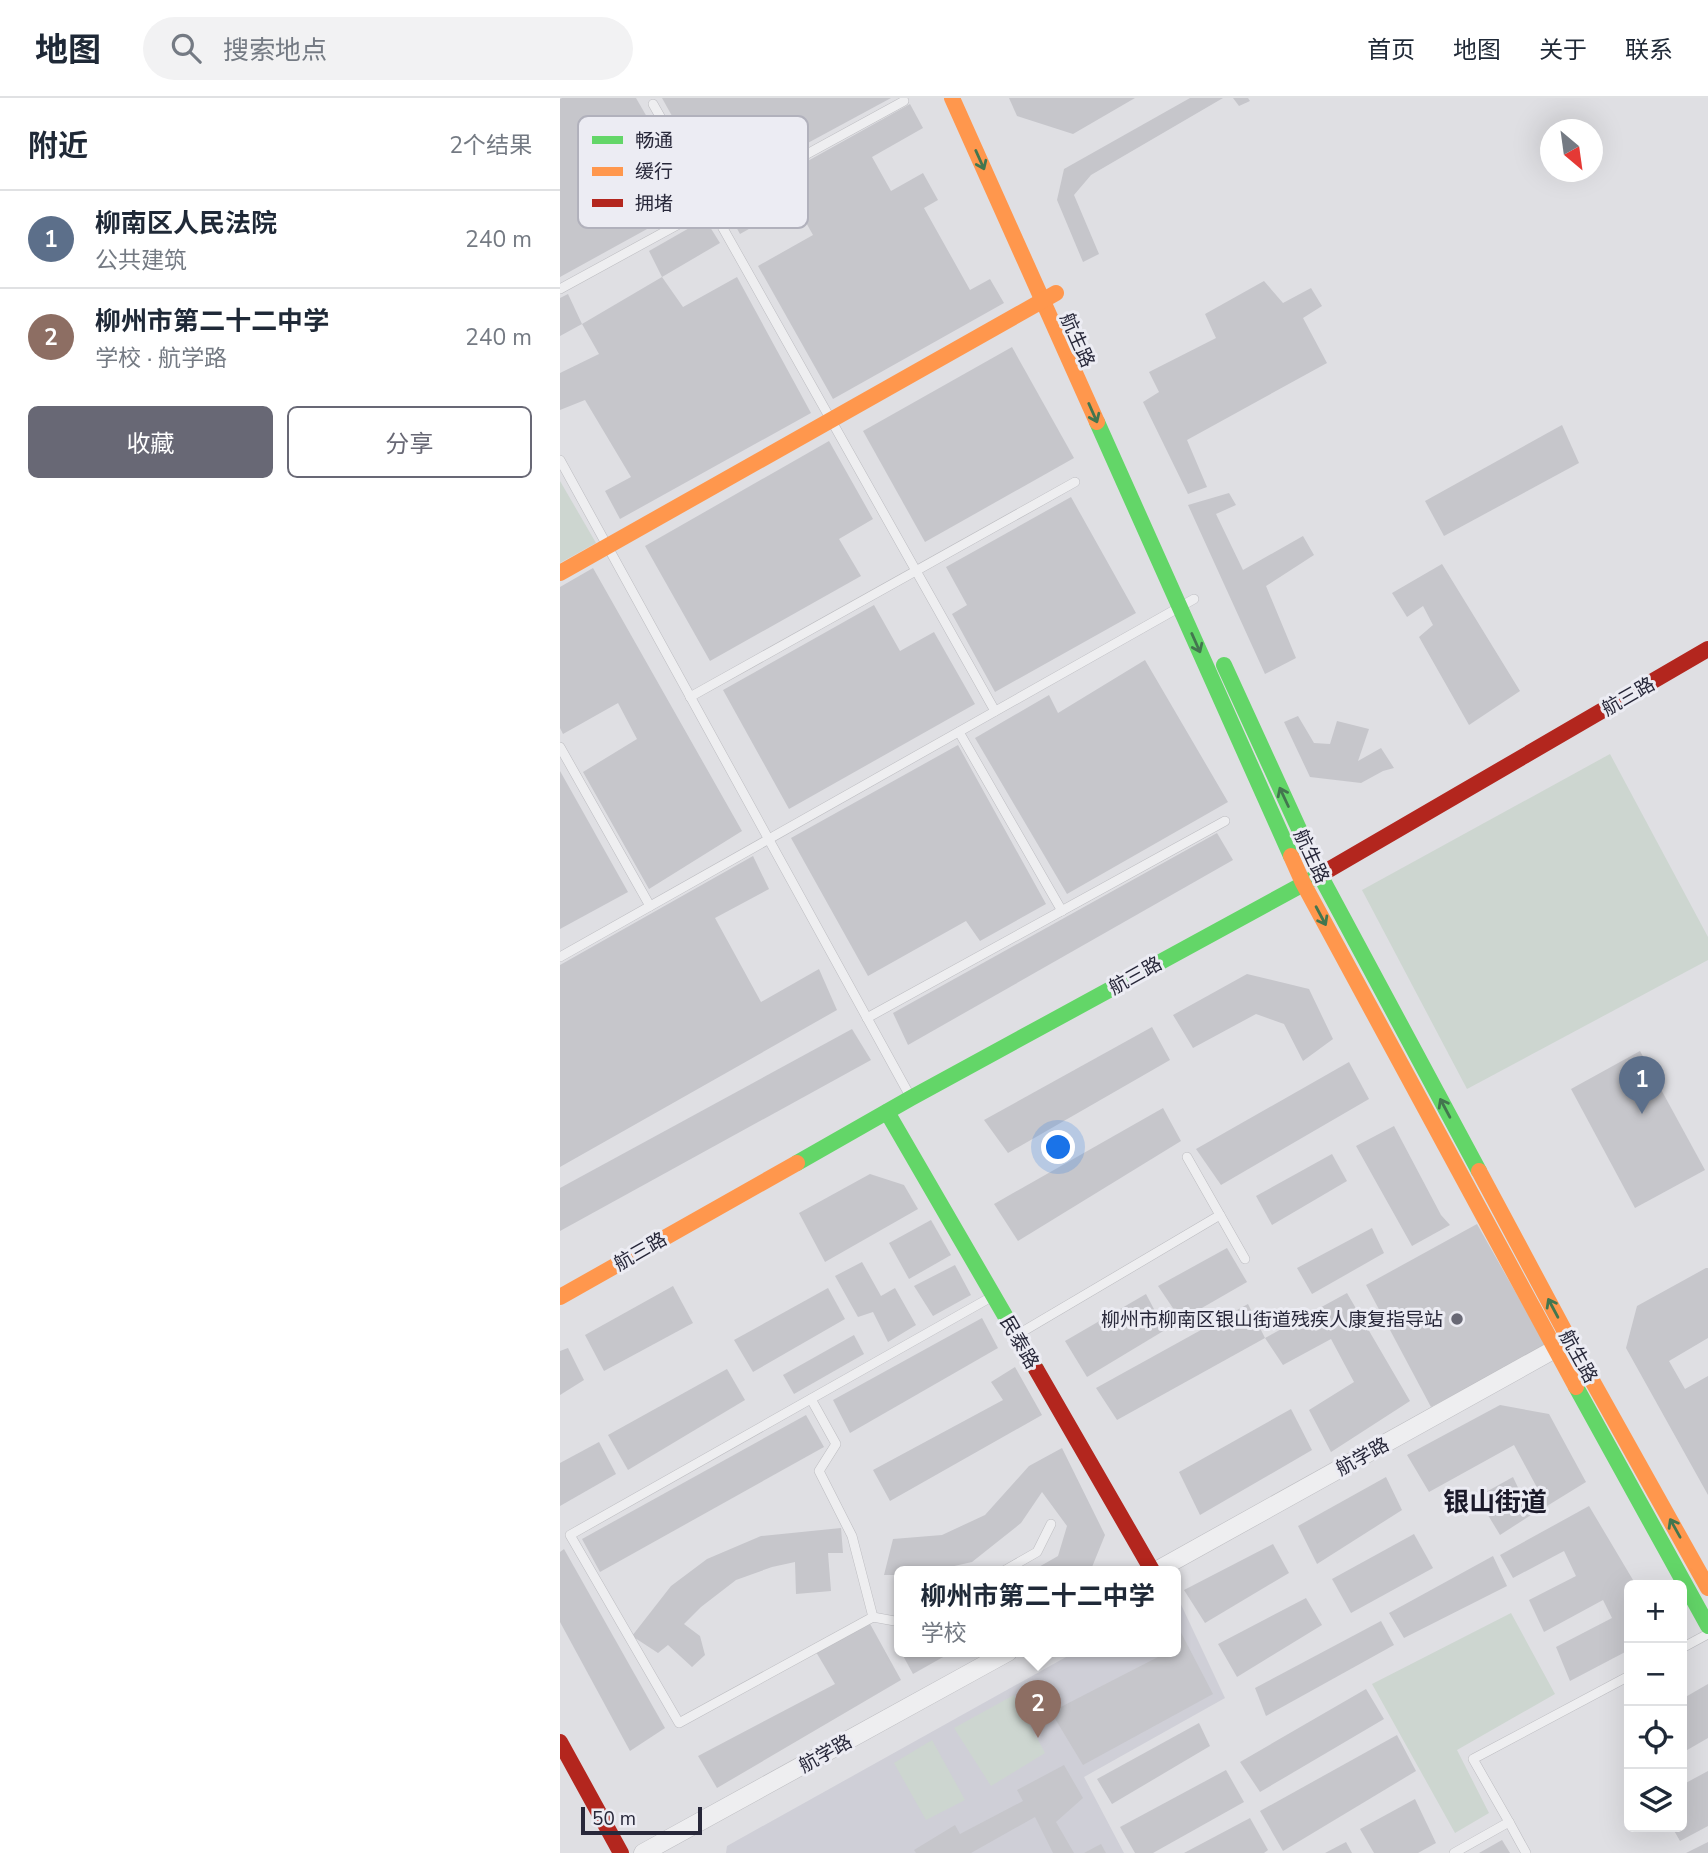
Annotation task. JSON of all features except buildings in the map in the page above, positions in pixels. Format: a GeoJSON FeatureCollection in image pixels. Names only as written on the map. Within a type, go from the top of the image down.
{"type":"FeatureCollection","features":[{"type":"Feature","properties":{"kind":"street"},"geometry":{"type":"LineString","coordinates":[[952,98],[1053,294],[1190,601],[1303,883],[1563,1345],[1708,1626]]}},
{"type":"Feature","properties":{"kind":"street"},"geometry":{"type":"LineString","coordinates":[[969,98],[1024,220]]}},
{"type":"Feature","properties":{"kind":"street"},"geometry":{"type":"LineString","coordinates":[[560,573],[1053,294]]}},
{"type":"Feature","properties":{"kind":"street","name":"航生路"},"geometry":{"type":"LineString","coordinates":[[1217,649],[1320,875],[1563,1345],[1708,1588]]}},
{"type":"Feature","properties":{"kind":"street","name":"航三路"},"geometry":{"type":"LineString","coordinates":[[560,1297],[911,1098],[1320,875],[1708,649]]}},
{"type":"Feature","properties":{"kind":"street","name":"民泰路"},"geometry":{"type":"LineString","coordinates":[[887,1112],[1151,1566]]}},
{"type":"Feature","properties":{"kind":"street","name":"航学路"},"geometry":{"type":"LineString","coordinates":[[1165,1566],[1563,1345]]}},
{"type":"Feature","properties":{"kind":"street","name":"航学路"},"geometry":{"type":"LineString","coordinates":[[643,1853],[999,1657]]}},
{"type":"Feature","properties":{"kind":"street"},"geometry":{"type":"LineString","coordinates":[[560,1742],[621,1853]]}},
{"type":"Feature","properties":{"kind":"lane"},"geometry":{"type":"LineString","coordinates":[[808,154],[904,102]]}},
{"type":"Feature","properties":{"kind":"lane"},"geometry":{"type":"LineString","coordinates":[[653,104],[660,116]]}},
{"type":"Feature","properties":{"kind":"lane"},"geometry":{"type":"LineString","coordinates":[[560,289],[672,228]]}},
{"type":"Feature","properties":{"kind":"lane"},"geometry":{"type":"LineString","coordinates":[[723,228],[995,711]]}},
{"type":"Feature","properties":{"kind":"lane"},"geometry":{"type":"LineString","coordinates":[[560,460],[911,1098]]}},
{"type":"Feature","properties":{"kind":"lane"},"geometry":{"type":"LineString","coordinates":[[690,697],[1074,482]]}},
{"type":"Feature","properties":{"kind":"lane"},"geometry":{"type":"LineString","coordinates":[[560,957],[1190,601]]}},
{"type":"Feature","properties":{"kind":"lane"},"geometry":{"type":"LineString","coordinates":[[959,732],[1062,911]]}},
{"type":"Feature","properties":{"kind":"lane"},"geometry":{"type":"LineString","coordinates":[[560,747],[650,906]]}},
{"type":"Feature","properties":{"kind":"lane"},"geometry":{"type":"LineString","coordinates":[[867,1018],[1225,821]]}},
{"type":"Feature","properties":{"kind":"lane"},"geometry":{"type":"LineString","coordinates":[[1187,1157],[1245,1259]]}},
{"type":"Feature","properties":{"kind":"lane"},"geometry":{"type":"LineString","coordinates":[[1016,1335],[1220,1215]]}},
{"type":"Feature","properties":{"kind":"lane"},"geometry":{"type":"LineString","coordinates":[[894,1621],[873,1617],[679,1723],[570,1535],[993,1296]]}},
{"type":"Feature","properties":{"kind":"lane"},"geometry":{"type":"LineString","coordinates":[[811,1399],[836,1444],[819,1471],[852,1536],[873,1617]]}},
{"type":"Feature","properties":{"kind":"lane"},"geometry":{"type":"LineString","coordinates":[[1012,1566],[1037,1552],[1051,1524]]}},
{"type":"Feature","properties":{"kind":"lane"},"geometry":{"type":"LineString","coordinates":[[1687,1645],[1708,1634]]}},
{"type":"Feature","properties":{"kind":"lane"},"geometry":{"type":"LineString","coordinates":[[1526,1853],[1474,1759],[1624,1679]]}},
{"type":"Feature","properties":{"kind":"lane"},"geometry":{"type":"LineString","coordinates":[[1454,1853],[1509,1822]]}},
{"type":"Feature","properties":{"kind":"shaded area"},"geometry":{"type":"Polygon","coordinates":[[[560,481],[596,543],[560,563],[560,481]]]}},
{"type":"Feature","properties":{"kind":"shaded area"},"geometry":{"type":"Polygon","coordinates":[[[1610,754],[1708,937],[1708,960],[1467,1089],[1362,890],[1610,754]]]}},
{"type":"Feature","properties":{"kind":"shaded area"},"geometry":{"type":"Polygon","coordinates":[[[1181,1604],[1225,1698],[1084,1777],[1124,1853],[726,1853],[727,1846],[1066,1657],[1181,1657],[1181,1604]]]}},
{"type":"Feature","properties":{"kind":"shaded area"},"geometry":{"type":"Polygon","coordinates":[[[1511,1613],[1555,1694],[1457,1750],[1489,1813],[1455,1833],[1372,1684],[1511,1613]]]}},
{"type":"Feature","properties":{"kind":"shaded area"},"geometry":{"type":"Polygon","coordinates":[[[1014,1695],[1045,1753],[991,1786],[954,1728],[1014,1695]]]}},
{"type":"Feature","properties":{"kind":"shaded area"},"geometry":{"type":"Polygon","coordinates":[[[932,1740],[965,1800],[926,1820],[894,1763],[932,1740]]]}},
{"type":"Feature","properties":{"kind":"traffic: fast"},"geometry":{"type":"LineString","coordinates":[[1097,422],[1291,856]]}},
{"type":"Feature","properties":{"kind":"traffic: fast"},"geometry":{"type":"LineString","coordinates":[[1224,665],[1320,875],[1479,1171]]}},
{"type":"Feature","properties":{"kind":"traffic: fast"},"geometry":{"type":"LineString","coordinates":[[797,1163],[1318,876]]}},
{"type":"Feature","properties":{"kind":"traffic: fast"},"geometry":{"type":"LineString","coordinates":[[887,1112],[1036,1369]]}},
{"type":"Feature","properties":{"kind":"traffic: fast"},"geometry":{"type":"LineString","coordinates":[[1576,1387],[1708,1626]]}},
{"type":"Feature","properties":{"kind":"traffic: slow"},"geometry":{"type":"LineString","coordinates":[[952,98],[1097,422]]}},
{"type":"Feature","properties":{"kind":"traffic: slow"},"geometry":{"type":"LineString","coordinates":[[560,573],[1056,293]]}},
{"type":"Feature","properties":{"kind":"traffic: slow"},"geometry":{"type":"LineString","coordinates":[[1291,856],[1303,883],[1576,1387]]}},
{"type":"Feature","properties":{"kind":"traffic: slow"},"geometry":{"type":"LineString","coordinates":[[560,1297],[797,1163]]}},
{"type":"Feature","properties":{"kind":"traffic: slow"},"geometry":{"type":"LineString","coordinates":[[1479,1171],[1708,1588]]}},
{"type":"Feature","properties":{"kind":"traffic: jam"},"geometry":{"type":"LineString","coordinates":[[1318,876],[1708,649]]}},
{"type":"Feature","properties":{"kind":"traffic: jam"},"geometry":{"type":"LineString","coordinates":[[1036,1369],[1150,1566]]}},
{"type":"Feature","properties":{"kind":"traffic: jam"},"geometry":{"type":"LineString","coordinates":[[560,1742],[621,1853]]}},
{"type":"Feature","properties":{"kind":"place","name":"柳南区人民法院"},"geometry":{"type":"Point","coordinates":[1642,1114]}},
{"type":"Feature","properties":{"kind":"place","name":"柳州市柳南区银山街道残疾人康复指导站"},"geometry":{"type":"Point","coordinates":[1457,1319]}},
{"type":"Feature","properties":{"kind":"place","name":"柳州市第二十二中学"},"geometry":{"type":"Point","coordinates":[1038,1738]}},
{"type":"Feature","properties":{"kind":"district","name":"银山街道"},"geometry":{"type":"Point","coordinates":[1495,1502]}}]}
